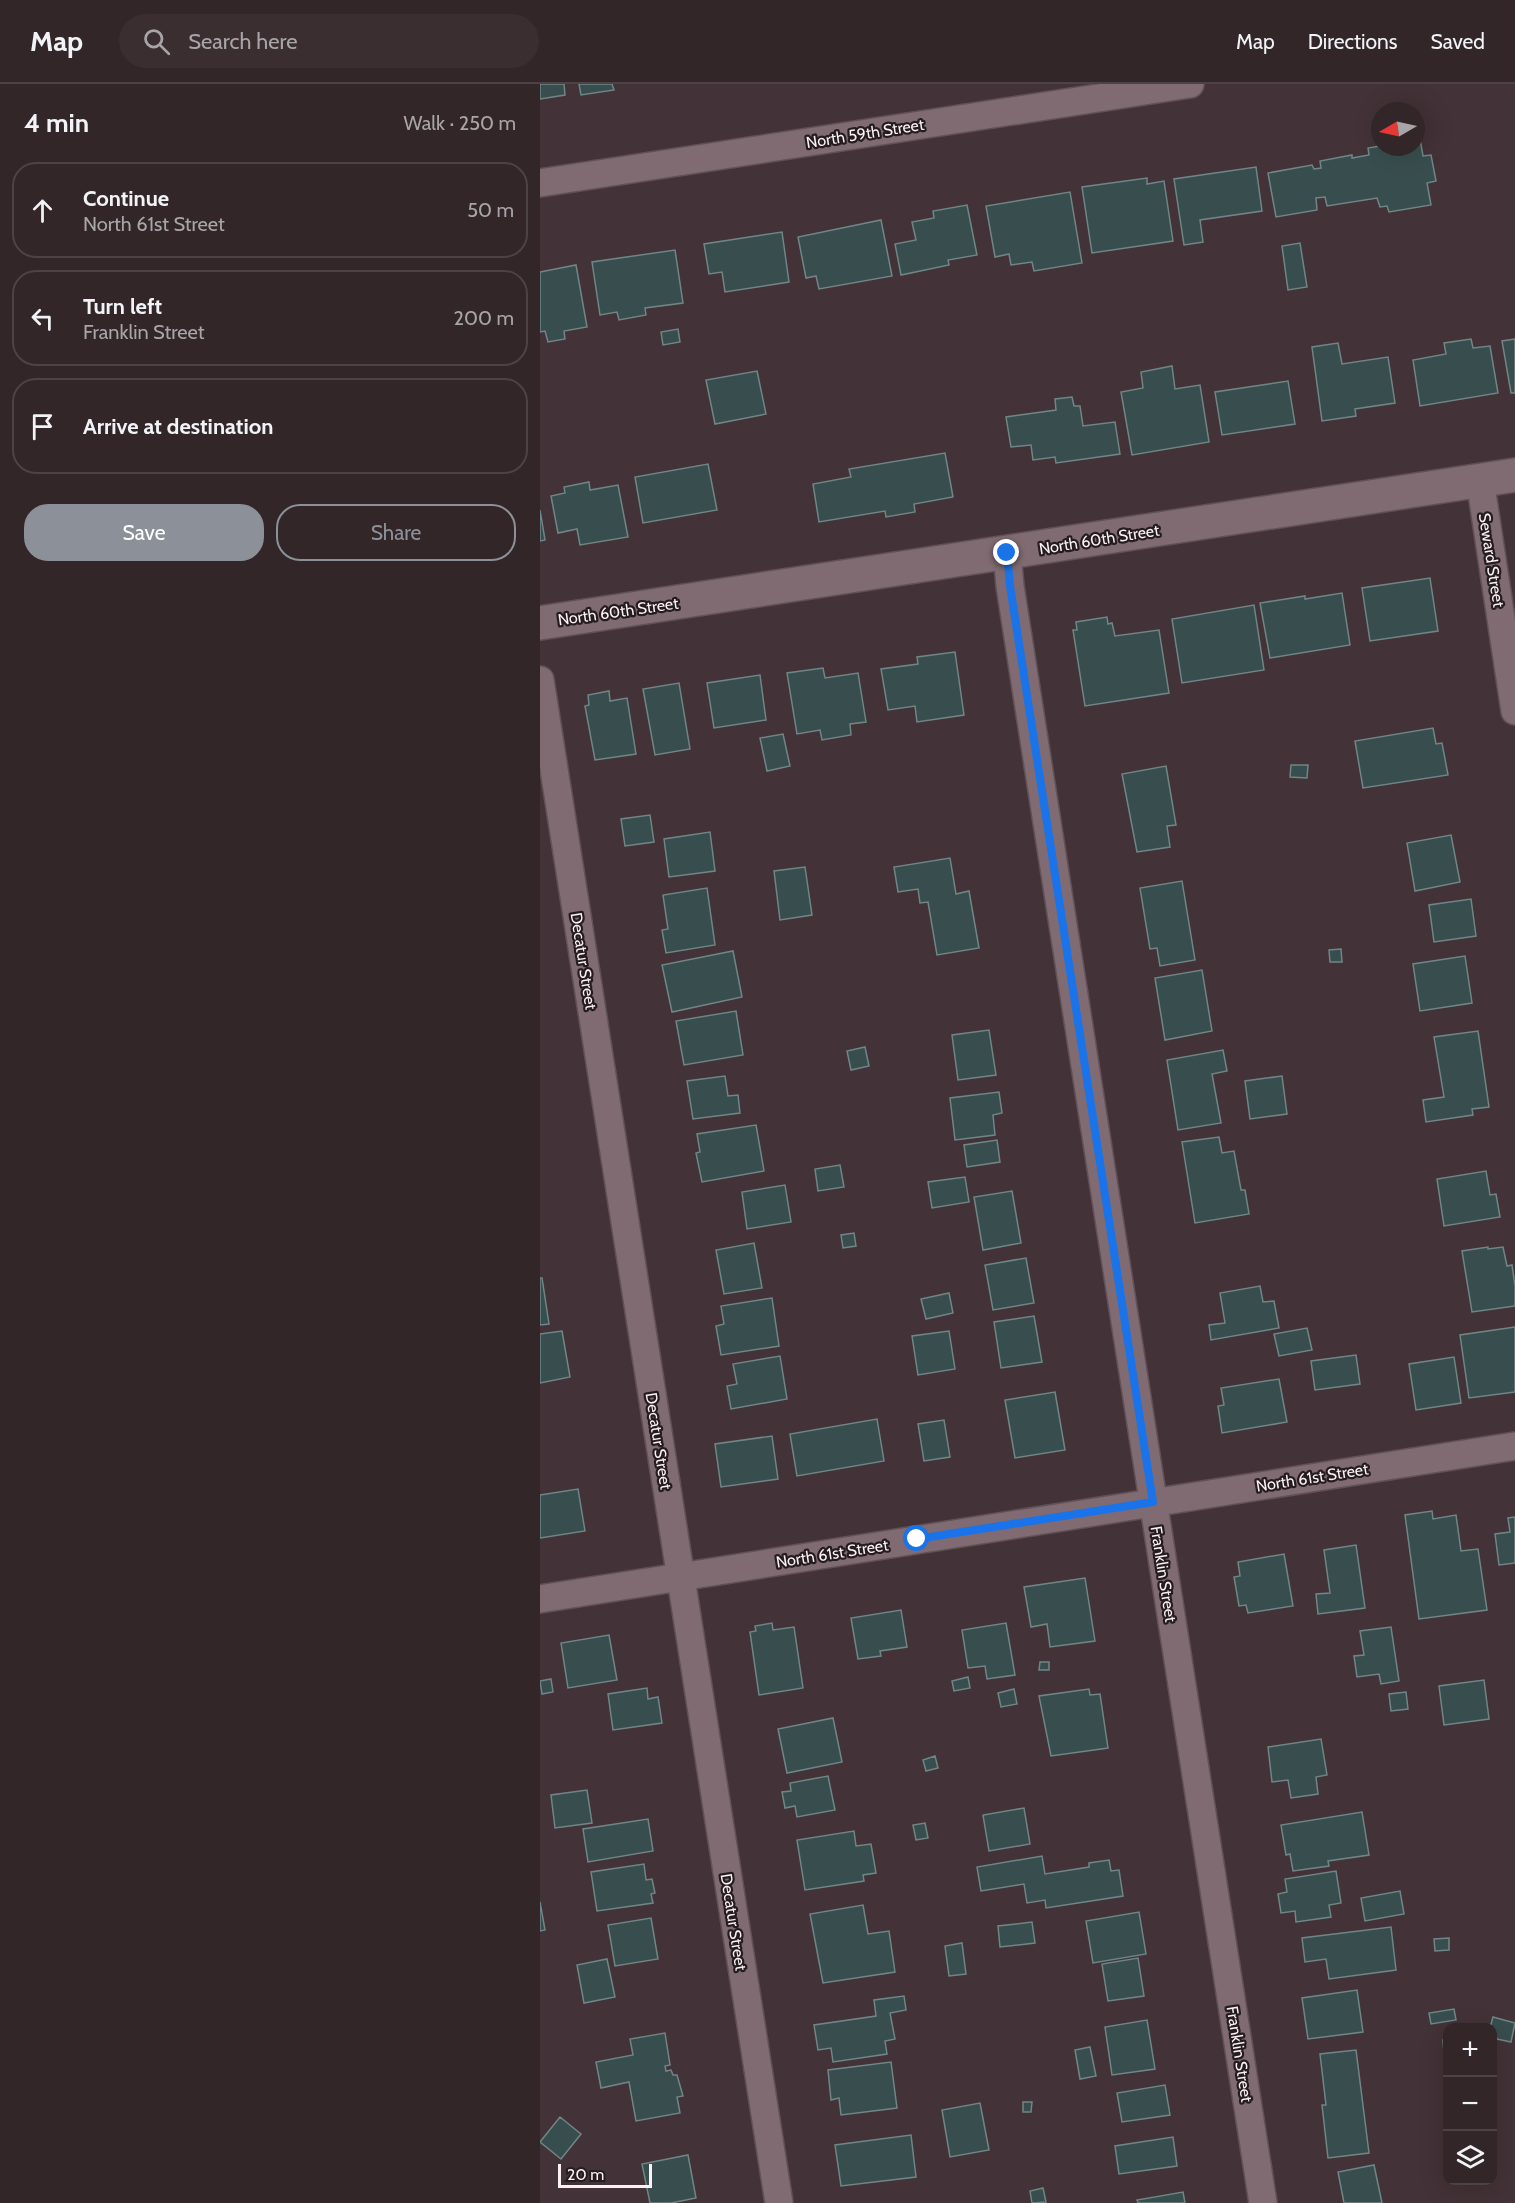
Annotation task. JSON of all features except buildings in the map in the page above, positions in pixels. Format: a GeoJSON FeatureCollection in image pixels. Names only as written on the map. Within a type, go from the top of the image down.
{"type":"FeatureCollection","features":[{"type":"Feature","properties":{"kind":"street","name":"North 59th Street"},"geometry":{"type":"LineString","coordinates":[[540,183],[1190,84]]}},
{"type":"Feature","properties":{"kind":"street","name":"North 60th Street"},"geometry":{"type":"LineString","coordinates":[[540,623],[1515,475]]}},
{"type":"Feature","properties":{"kind":"street","name":"Seward Street"},"geometry":{"type":"LineString","coordinates":[[1479,480],[1515,711]]}},
{"type":"Feature","properties":{"kind":"street","name":"Franklin Street"},"geometry":{"type":"LineString","coordinates":[[1007,553],[1014,610],[1263,2203]]}},
{"type":"Feature","properties":{"kind":"street","name":"Decatur Street"},"geometry":{"type":"LineString","coordinates":[[540,680],[778,2203]]}},
{"type":"Feature","properties":{"kind":"street","name":"North 61st Street"},"geometry":{"type":"LineString","coordinates":[[540,1599],[1515,1446]]}},
{"type":"Feature","properties":{"kind":"route"},"geometry":{"type":"LineString","coordinates":[[917,1539],[1153,1502],[1010,586],[1007,553]]}}]}
